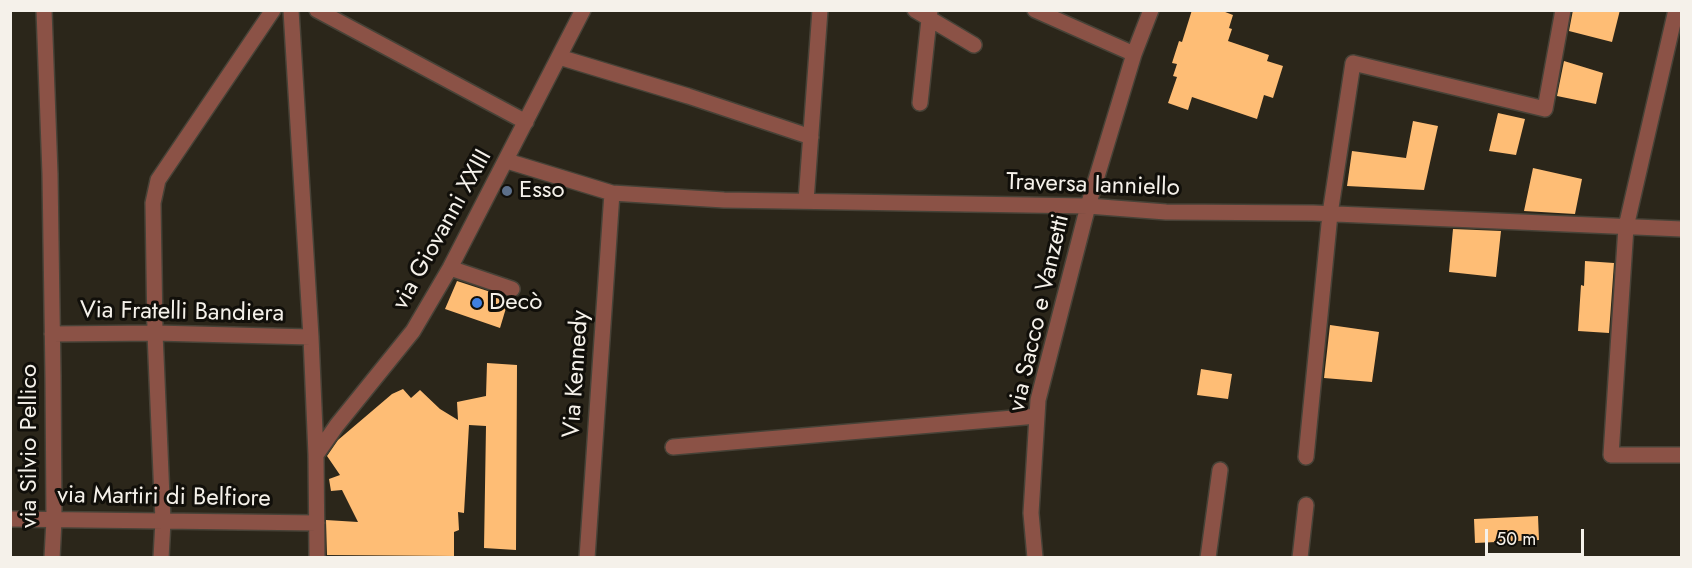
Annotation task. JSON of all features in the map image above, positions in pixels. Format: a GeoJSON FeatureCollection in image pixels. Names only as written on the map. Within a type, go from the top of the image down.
{"type":"FeatureCollection","features":[{"type":"Feature","properties":{"kind":"street","name":"via Silvio Pellico"},"geometry":{"type":"LineString","coordinates":[[44,10],[50,174],[54,519],[52,558]]}},
{"type":"Feature","properties":{"kind":"street"},"geometry":{"type":"LineString","coordinates":[[161,558],[163,521],[155,333],[153,203],[158,180],[273,10]]}},
{"type":"Feature","properties":{"kind":"street"},"geometry":{"type":"LineString","coordinates":[[291,10],[311,337],[317,558]]}},
{"type":"Feature","properties":{"kind":"street"},"geometry":{"type":"LineString","coordinates":[[317,10],[526,122]]}},
{"type":"Feature","properties":{"kind":"street","name":"via Giovanni XXIII"},"geometry":{"type":"LineString","coordinates":[[316,455],[337,425],[413,330],[450,268],[507,161],[583,10]]}},
{"type":"Feature","properties":{"kind":"street"},"geometry":{"type":"LineString","coordinates":[[806,201],[820,10]]}},
{"type":"Feature","properties":{"kind":"street"},"geometry":{"type":"LineString","coordinates":[[915,10],[929,14],[974,45]]}},
{"type":"Feature","properties":{"kind":"street"},"geometry":{"type":"LineString","coordinates":[[1035,10],[1134,54]]}},
{"type":"Feature","properties":{"kind":"street","name":"via Sacco e Vanzetti"},"geometry":{"type":"LineString","coordinates":[[1035,558],[1031,513],[1038,400],[1088,206],[1134,54],[1151,10]]}},
{"type":"Feature","properties":{"kind":"street"},"geometry":{"type":"LineString","coordinates":[[1306,457],[1330,214],[1353,63],[1545,109],[1563,10]]}},
{"type":"Feature","properties":{"kind":"street"},"geometry":{"type":"LineString","coordinates":[[1676,10],[1626,227],[1611,455],[1682,455]]}},
{"type":"Feature","properties":{"kind":"street"},"geometry":{"type":"LineString","coordinates":[[920,103],[929,14]]}},
{"type":"Feature","properties":{"kind":"street"},"geometry":{"type":"LineString","coordinates":[[559,57],[688,96],[811,137]]}},
{"type":"Feature","properties":{"kind":"street","name":"Traversa Ianniello"},"geometry":{"type":"LineString","coordinates":[[507,161],[612,193],[724,200],[1088,206],[1166,212],[1330,214],[1682,229]]}},
{"type":"Feature","properties":{"kind":"street","name":"Via Kennedy"},"geometry":{"type":"LineString","coordinates":[[587,558],[612,193]]}},
{"type":"Feature","properties":{"kind":"street"},"geometry":{"type":"LineString","coordinates":[[450,268],[512,289]]}},
{"type":"Feature","properties":{"kind":"street","name":"Via Fratelli Bandiera"},"geometry":{"type":"LineString","coordinates":[[52,334],[155,333],[311,337]]}},
{"type":"Feature","properties":{"kind":"street"},"geometry":{"type":"LineString","coordinates":[[673,447],[1037,416]]}},
{"type":"Feature","properties":{"kind":"street"},"geometry":{"type":"LineString","coordinates":[[1208,558],[1220,470]]}},
{"type":"Feature","properties":{"kind":"street"},"geometry":{"type":"LineString","coordinates":[[1300,558],[1306,505]]}},
{"type":"Feature","properties":{"kind":"street","name":"via Martiri di Belfiore"},"geometry":{"type":"LineString","coordinates":[[10,519],[317,523]]}},
{"type":"Feature","properties":{"kind":"building"},"geometry":{"type":"Polygon","coordinates":[[[1192,10],[1220,10],[1233,15],[1228,41],[1269,55],[1267,61],[1283,66],[1273,98],[1264,95],[1257,119],[1192,97],[1188,110],[1168,103],[1177,77],[1173,76],[1177,64],[1172,63],[1179,41],[1182,42],[1192,10]]]}},
{"type":"Feature","properties":{"kind":"building"},"geometry":{"type":"Polygon","coordinates":[[[1573,10],[1620,10],[1612,42],[1569,31],[1573,10]]]}},
{"type":"Feature","properties":{"kind":"building"},"geometry":{"type":"Polygon","coordinates":[[[1564,61],[1603,73],[1596,104],[1557,96],[1564,61]]]}},
{"type":"Feature","properties":{"kind":"building"},"geometry":{"type":"Polygon","coordinates":[[[1498,113],[1525,119],[1516,155],[1489,151],[1498,113]]]}},
{"type":"Feature","properties":{"kind":"building"},"geometry":{"type":"Polygon","coordinates":[[[1413,121],[1438,126],[1424,190],[1347,186],[1352,151],[1406,158],[1413,121]]]}},
{"type":"Feature","properties":{"kind":"building"},"geometry":{"type":"Polygon","coordinates":[[[1533,168],[1582,179],[1575,214],[1524,211],[1533,168]]]}},
{"type":"Feature","properties":{"kind":"building"},"geometry":{"type":"Polygon","coordinates":[[[1453,229],[1501,231],[1496,277],[1449,272],[1453,229]]]}},
{"type":"Feature","properties":{"kind":"building"},"geometry":{"type":"Polygon","coordinates":[[[1585,261],[1614,263],[1609,333],[1578,331],[1585,261]]]}},
{"type":"Feature","properties":{"kind":"building","name":"Decò"},"geometry":{"type":"Polygon","coordinates":[[[457,281],[509,298],[500,328],[445,309],[457,281]]]}},
{"type":"Feature","properties":{"kind":"building"},"geometry":{"type":"Polygon","coordinates":[[[1330,325],[1379,332],[1372,382],[1324,378],[1330,325]]]}},
{"type":"Feature","properties":{"kind":"building"},"geometry":{"type":"Polygon","coordinates":[[[487,363],[517,365],[516,550],[484,548],[486,426],[469,425],[464,513],[458,512],[459,530],[454,532],[454,556],[327,555],[326,520],[358,522],[342,490],[331,491],[329,479],[340,475],[327,456],[338,440],[392,394],[403,389],[411,398],[420,390],[440,409],[458,420],[457,402],[486,396],[487,363]]]}},
{"type":"Feature","properties":{"kind":"building"},"geometry":{"type":"Polygon","coordinates":[[[1201,369],[1232,374],[1228,399],[1197,395],[1201,369]]]}},
{"type":"Feature","properties":{"kind":"building"},"geometry":{"type":"Polygon","coordinates":[[[1538,516],[1539,540],[1475,543],[1474,519],[1538,516]]]}},
{"type":"Feature","properties":{"kind":"place","name":"Esso"},"geometry":{"type":"Point","coordinates":[507,191]}},
{"type":"Feature","properties":{"kind":"place","name":"Decò"},"geometry":{"type":"Point","coordinates":[477,303]}}]}
